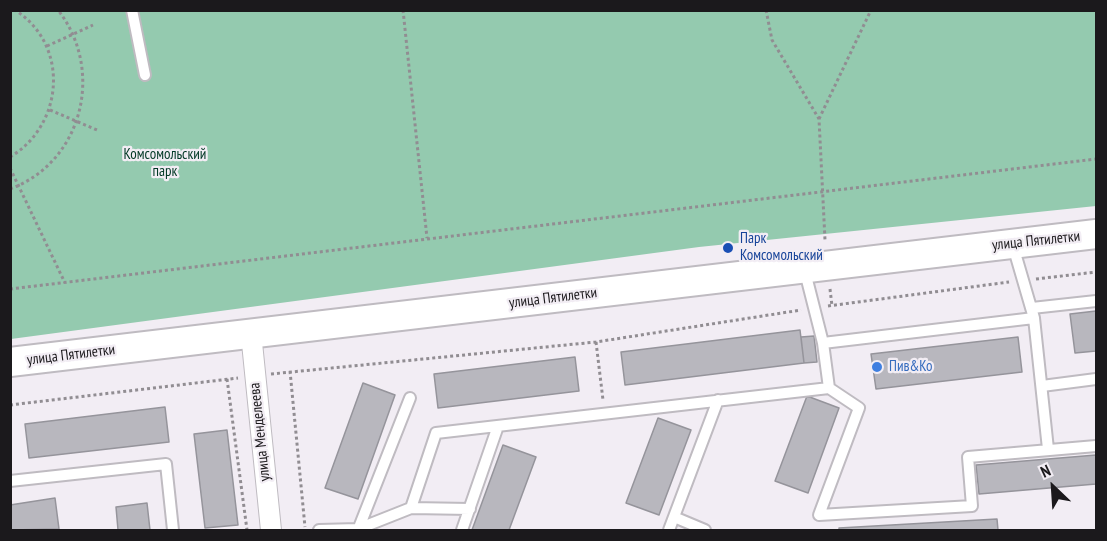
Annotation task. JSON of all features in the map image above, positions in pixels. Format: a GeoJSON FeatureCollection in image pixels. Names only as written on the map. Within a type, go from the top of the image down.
{"type":"FeatureCollection","features":[{"type":"Feature","properties":{"kind":"main road","name":"улица Пятилетки"},"geometry":{"type":"LineString","coordinates":[[10,362],[1096,234]]}},
{"type":"Feature","properties":{"kind":"street","name":"улица Менделеева"},"geometry":{"type":"LineString","coordinates":[[251,333],[272,531]]}},
{"type":"Feature","properties":{"kind":"lane"},"geometry":{"type":"LineString","coordinates":[[132,10],[145,75]]}},
{"type":"Feature","properties":{"kind":"lane"},"geometry":{"type":"LineString","coordinates":[[1012,243],[1033,313],[1048,449]]}},
{"type":"Feature","properties":{"kind":"lane"},"geometry":{"type":"LineString","coordinates":[[804,268],[824,343],[829,388]]}},
{"type":"Feature","properties":{"kind":"lane"},"geometry":{"type":"LineString","coordinates":[[824,343],[1033,313],[1096,301]]}},
{"type":"Feature","properties":{"kind":"lane"},"geometry":{"type":"LineString","coordinates":[[1042,386],[1096,379]]}},
{"type":"Feature","properties":{"kind":"lane"},"geometry":{"type":"LineString","coordinates":[[411,508],[436,433],[829,388],[859,408],[819,515],[972,506],[968,457],[1096,446]]}},
{"type":"Feature","properties":{"kind":"lane"},"geometry":{"type":"LineString","coordinates":[[358,530],[410,398]]}},
{"type":"Feature","properties":{"kind":"lane"},"geometry":{"type":"LineString","coordinates":[[669,531],[718,400]]}},
{"type":"Feature","properties":{"kind":"lane"},"geometry":{"type":"LineString","coordinates":[[462,531],[498,426]]}},
{"type":"Feature","properties":{"kind":"lane"},"geometry":{"type":"LineString","coordinates":[[10,481],[166,464],[173,531]]}},
{"type":"Feature","properties":{"kind":"lane"},"geometry":{"type":"LineString","coordinates":[[319,531],[358,530],[411,508],[470,509]]}},
{"type":"Feature","properties":{"kind":"lane"},"geometry":{"type":"LineString","coordinates":[[674,517],[705,531]]}},
{"type":"Feature","properties":{"kind":"path"},"geometry":{"type":"LineString","coordinates":[[10,157],[30,142],[50,110],[54,74],[46,46],[30,22],[15,10]]}},
{"type":"Feature","properties":{"kind":"path"},"geometry":{"type":"LineString","coordinates":[[10,189],[19,186],[48,166],[65,145],[77,121],[84,86],[83,68],[73,34],[58,10]]}},
{"type":"Feature","properties":{"kind":"path"},"geometry":{"type":"LineString","coordinates":[[403,10],[427,238]]}},
{"type":"Feature","properties":{"kind":"path"},"geometry":{"type":"LineString","coordinates":[[766,10],[772,40],[819,119]]}},
{"type":"Feature","properties":{"kind":"path"},"geometry":{"type":"LineString","coordinates":[[825,240],[819,119],[871,10]]}},
{"type":"Feature","properties":{"kind":"path"},"geometry":{"type":"LineString","coordinates":[[46,46],[93,25]]}},
{"type":"Feature","properties":{"kind":"path"},"geometry":{"type":"LineString","coordinates":[[50,110],[97,130]]}},
{"type":"Feature","properties":{"kind":"path"},"geometry":{"type":"LineString","coordinates":[[10,289],[821,190],[1096,159]]}},
{"type":"Feature","properties":{"kind":"path"},"geometry":{"type":"LineString","coordinates":[[10,168],[65,283]]}},
{"type":"Feature","properties":{"kind":"path"},"geometry":{"type":"LineString","coordinates":[[10,405],[290,371],[596,342],[813,308],[1096,272]]}},
{"type":"Feature","properties":{"kind":"path"},"geometry":{"type":"LineString","coordinates":[[830,290],[832,306]]}},
{"type":"Feature","properties":{"kind":"path"},"geometry":{"type":"LineString","coordinates":[[596,342],[604,413]]}},
{"type":"Feature","properties":{"kind":"path"},"geometry":{"type":"LineString","coordinates":[[290,371],[306,531]]}},
{"type":"Feature","properties":{"kind":"path"},"geometry":{"type":"LineString","coordinates":[[227,380],[247,531]]}},
{"type":"Feature","properties":{"kind":"green space","name":"Комсомольский парк"},"geometry":{"type":"Polygon","coordinates":[[[10,11],[1096,11],[1096,206],[699,247],[11,339],[10,11]]]}},
{"type":"Feature","properties":{"kind":"building"},"geometry":{"type":"Polygon","coordinates":[[[1096,311],[1096,351],[1075,353],[1070,314],[1096,311]]]}},
{"type":"Feature","properties":{"kind":"building"},"geometry":{"type":"Polygon","coordinates":[[[800,330],[804,363],[625,385],[621,352],[800,330]]]}},
{"type":"Feature","properties":{"kind":"building"},"geometry":{"type":"Polygon","coordinates":[[[814,336],[817,362],[804,363],[801,337],[814,336]]]}},
{"type":"Feature","properties":{"kind":"building"},"geometry":{"type":"Polygon","coordinates":[[[1018,337],[1022,372],[876,389],[871,354],[1018,337]]]}},
{"type":"Feature","properties":{"kind":"building"},"geometry":{"type":"Polygon","coordinates":[[[575,357],[579,391],[438,408],[434,374],[575,357]]]}},
{"type":"Feature","properties":{"kind":"building"},"geometry":{"type":"Polygon","coordinates":[[[363,383],[395,395],[358,499],[325,488],[363,383]]]}},
{"type":"Feature","properties":{"kind":"building"},"geometry":{"type":"Polygon","coordinates":[[[807,396],[839,408],[808,493],[775,481],[807,396]]]}},
{"type":"Feature","properties":{"kind":"building"},"geometry":{"type":"Polygon","coordinates":[[[165,407],[169,442],[29,458],[25,424],[165,407]]]}},
{"type":"Feature","properties":{"kind":"building"},"geometry":{"type":"Polygon","coordinates":[[[658,418],[691,430],[659,515],[626,503],[658,418]]]}},
{"type":"Feature","properties":{"kind":"building"},"geometry":{"type":"Polygon","coordinates":[[[227,430],[238,525],[205,528],[194,434],[227,430]]]}},
{"type":"Feature","properties":{"kind":"building"},"geometry":{"type":"Polygon","coordinates":[[[503,445],[536,457],[509,530],[472,530],[503,445]]]}},
{"type":"Feature","properties":{"kind":"building"},"geometry":{"type":"Polygon","coordinates":[[[1096,455],[1096,484],[979,494],[976,465],[1096,455]]]}},
{"type":"Feature","properties":{"kind":"building"},"geometry":{"type":"Polygon","coordinates":[[[55,498],[59,529],[10,530],[10,505],[55,498]]]}},
{"type":"Feature","properties":{"kind":"building"},"geometry":{"type":"Polygon","coordinates":[[[147,503],[150,530],[118,530],[116,507],[147,503]]]}},
{"type":"Feature","properties":{"kind":"building"},"geometry":{"type":"Polygon","coordinates":[[[997,519],[998,530],[839,530],[839,528],[997,519]]]}},
{"type":"Feature","properties":{"kind":"place","name":"Парк Комсомольский"},"geometry":{"type":"Point","coordinates":[728,248]}},
{"type":"Feature","properties":{"kind":"place","name":"Пив&Ко"},"geometry":{"type":"Point","coordinates":[877,367]}}]}
